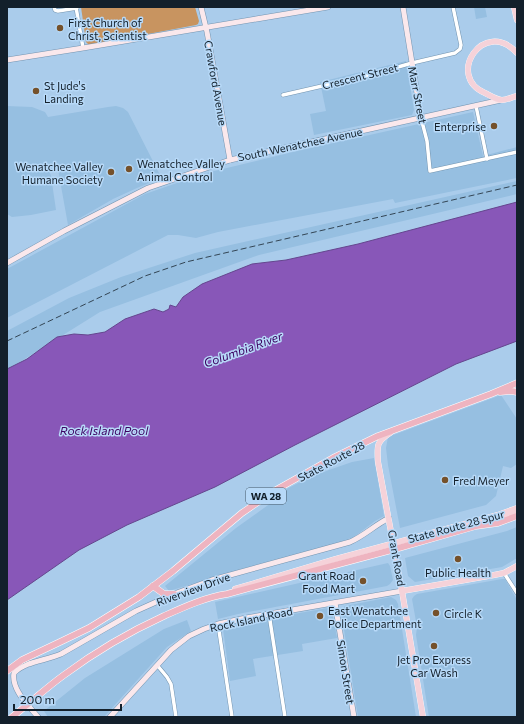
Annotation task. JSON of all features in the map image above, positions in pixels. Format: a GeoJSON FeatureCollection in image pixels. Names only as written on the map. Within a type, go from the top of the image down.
{"type":"FeatureCollection","features":[{"type":"Feature","properties":{"kind":"highway","name":"State Route 28"},"geometry":{"type":"LineString","coordinates":[[22,660],[89,628],[139,597],[173,571],[242,513],[274,491],[378,436],[517,383]]}},
{"type":"Feature","properties":{"kind":"highway"},"geometry":{"type":"LineString","coordinates":[[491,394],[506,391],[517,392]]}},
{"type":"Feature","properties":{"kind":"highway"},"geometry":{"type":"LineString","coordinates":[[12,717],[37,696],[95,654],[126,635],[155,620],[200,601],[394,546],[498,522],[517,516]]}},
{"type":"Feature","properties":{"kind":"highway"},"geometry":{"type":"LineString","coordinates":[[153,586],[166,595],[174,594]]}},
{"type":"Feature","properties":{"kind":"highway"},"geometry":{"type":"LineString","coordinates":[[160,592],[162,596],[160,600]]}},
{"type":"Feature","properties":{"kind":"highway"},"geometry":{"type":"LineString","coordinates":[[14,673],[22,660]]}},
{"type":"Feature","properties":{"kind":"highway","name":"WA 28"},"geometry":{"type":"LineString","coordinates":[[7,671],[22,660]]}},
{"type":"Feature","properties":{"kind":"main road","name":"Crawford Avenue"},"geometry":{"type":"LineString","coordinates":[[201,7],[230,160]]}},
{"type":"Feature","properties":{"kind":"main road"},"geometry":{"type":"LineString","coordinates":[[7,60],[328,7]]}},
{"type":"Feature","properties":{"kind":"main road","name":"Marr Street"},"geometry":{"type":"LineString","coordinates":[[404,7],[421,118]]}},
{"type":"Feature","properties":{"kind":"main road"},"geometry":{"type":"LineString","coordinates":[[514,7],[517,20]]}},
{"type":"Feature","properties":{"kind":"main road"},"geometry":{"type":"LineString","coordinates":[[501,100],[482,92],[473,85],[468,73],[471,56],[482,45],[495,41],[506,44],[517,53]]}},
{"type":"Feature","properties":{"kind":"main road","name":"South Wenatchee Avenue"},"geometry":{"type":"LineString","coordinates":[[7,263],[64,231],[148,188],[236,158],[517,96]]}},
{"type":"Feature","properties":{"kind":"main road","name":"Grant Road"},"geometry":{"type":"LineString","coordinates":[[393,431],[381,439],[377,450],[423,717]]}},
{"type":"Feature","properties":{"kind":"main road","name":"State Route 28 Spur"},"geometry":{"type":"LineString","coordinates":[[394,546],[517,508]]}},
{"type":"Feature","properties":{"kind":"main road","name":"State Route 28 Spur"},"geometry":{"type":"LineString","coordinates":[[476,526],[517,512]]}},
{"type":"Feature","properties":{"kind":"main road","name":"Riverview Drive"},"geometry":{"type":"LineString","coordinates":[[14,673],[23,666],[66,652],[136,611],[174,594],[213,580],[350,542],[389,518]]}},
{"type":"Feature","properties":{"kind":"main road"},"geometry":{"type":"LineString","coordinates":[[402,591],[504,573],[517,566]]}},
{"type":"Feature","properties":{"kind":"main road","name":"Rock Island Road"},"geometry":{"type":"LineString","coordinates":[[110,717],[171,650],[189,636],[204,629],[218,624],[269,614],[402,591]]}},
{"type":"Feature","properties":{"kind":"main road","name":"Simon Street"},"geometry":{"type":"LineString","coordinates":[[335,603],[354,717]]}},
{"type":"Feature","properties":{"kind":"main road"},"geometry":{"type":"LineString","coordinates":[[14,673],[13,678],[15,686],[38,717]]}},
{"type":"Feature","properties":{"kind":"street"},"geometry":{"type":"LineString","coordinates":[[54,7],[55,10],[58,11],[77,7],[83,48]]}},
{"type":"Feature","properties":{"kind":"street","name":"Crescent Street"},"geometry":{"type":"LineString","coordinates":[[283,95],[370,75],[455,53],[460,49],[461,45],[452,7]]}},
{"type":"Feature","properties":{"kind":"street"},"geometry":{"type":"LineString","coordinates":[[476,106],[487,159],[517,152]]}},
{"type":"Feature","properties":{"kind":"street","name":"Marr Street"},"geometry":{"type":"LineString","coordinates":[[421,118],[427,141],[430,171],[487,159]]}},
{"type":"Feature","properties":{"kind":"street"},"geometry":{"type":"LineString","coordinates":[[504,573],[517,594]]}},
{"type":"Feature","properties":{"kind":"street"},"geometry":{"type":"LineString","coordinates":[[269,614],[285,717]]}},
{"type":"Feature","properties":{"kind":"street"},"geometry":{"type":"LineString","coordinates":[[218,624],[232,717]]}},
{"type":"Feature","properties":{"kind":"street"},"geometry":{"type":"LineString","coordinates":[[157,666],[171,684],[176,717]]}},
{"type":"Feature","properties":{"kind":"shaded area"},"geometry":{"type":"Polygon","coordinates":[[[81,7],[195,7],[199,21],[196,25],[89,45],[86,42],[81,7]]]}},
{"type":"Feature","properties":{"kind":"shaded area"},"geometry":{"type":"Polygon","coordinates":[[[474,7],[485,7],[487,17],[476,19],[474,7]]]}},
{"type":"Feature","properties":{"kind":"shaded area"},"geometry":{"type":"Polygon","coordinates":[[[406,61],[414,110],[412,115],[314,135],[310,114],[326,111],[320,82],[406,61]]]}},
{"type":"Feature","properties":{"kind":"shaded area"},"geometry":{"type":"Polygon","coordinates":[[[7,106],[32,107],[45,112],[48,117],[116,106],[123,108],[128,112],[160,175],[159,179],[113,199],[68,225],[58,169],[49,170],[56,210],[12,217],[7,214],[7,106]]]}},
{"type":"Feature","properties":{"kind":"shaded area"},"geometry":{"type":"Polygon","coordinates":[[[473,112],[483,156],[517,147],[517,178],[395,203],[393,199],[218,232],[196,238],[168,235],[7,318],[7,269],[145,194],[206,173],[473,112]]]}},
{"type":"Feature","properties":{"kind":"shaded area"},"geometry":{"type":"Polygon","coordinates":[[[517,181],[517,194],[259,255],[100,312],[7,370],[7,331],[69,298],[121,277],[195,253],[517,181]]]}},
{"type":"Feature","properties":{"kind":"shaded area"},"geometry":{"type":"Polygon","coordinates":[[[501,395],[517,419],[517,464],[511,468],[503,466],[496,496],[486,505],[400,528],[388,465],[386,448],[388,437],[501,395]]]}},
{"type":"Feature","properties":{"kind":"shaded area"},"geometry":{"type":"Polygon","coordinates":[[[374,458],[384,516],[354,537],[169,591],[165,586],[236,528],[278,498],[279,493],[306,479],[329,470],[352,462],[374,458]]]}},
{"type":"Feature","properties":{"kind":"shaded area"},"geometry":{"type":"Polygon","coordinates":[[[517,527],[517,558],[502,567],[415,582],[408,576],[405,558],[517,527]]]}},
{"type":"Feature","properties":{"kind":"shaded area"},"geometry":{"type":"Polygon","coordinates":[[[388,563],[393,580],[387,586],[218,619],[215,602],[388,563]]]}},
{"type":"Feature","properties":{"kind":"shaded area"},"geometry":{"type":"Polygon","coordinates":[[[505,579],[517,600],[517,717],[429,717],[412,599],[417,594],[505,579]]]}},
{"type":"Feature","properties":{"kind":"shaded area"},"geometry":{"type":"Polygon","coordinates":[[[391,597],[396,600],[398,604],[416,717],[358,717],[341,611],[345,606],[391,597]]]}},
{"type":"Feature","properties":{"kind":"shaded area"},"geometry":{"type":"Polygon","coordinates":[[[328,608],[332,611],[337,638],[302,644],[303,651],[253,659],[256,676],[230,681],[223,629],[226,626],[328,608]]]}},
{"type":"Feature","properties":{"kind":"shaded area"},"geometry":{"type":"Polygon","coordinates":[[[187,620],[191,631],[167,647],[104,717],[48,717],[44,711],[85,678],[164,629],[187,620]]]}},
{"type":"Feature","properties":{"kind":"water","name":"Rock Island Pool"},"geometry":{"type":"Polygon","coordinates":[[[517,202],[517,341],[456,364],[215,487],[127,525],[79,550],[7,600],[7,369],[27,359],[57,337],[74,334],[88,335],[105,332],[125,319],[154,309],[163,312],[169,309],[170,305],[176,307],[183,297],[202,284],[252,264],[286,260],[358,244],[517,202]]]}},
{"type":"Feature","properties":{"kind":"railway"},"geometry":{"type":"LineString","coordinates":[[7,341],[145,276],[186,262],[517,185]]}},
{"type":"Feature","properties":{"kind":"place","name":"First Church of Christ, Scientist"},"geometry":{"type":"Point","coordinates":[60,28]}},
{"type":"Feature","properties":{"kind":"place","name":"St Jude's Landing"},"geometry":{"type":"Point","coordinates":[36,91]}},
{"type":"Feature","properties":{"kind":"place","name":"Enterprise"},"geometry":{"type":"Point","coordinates":[494,126]}},
{"type":"Feature","properties":{"kind":"place","name":"Wenatchee Valley Animal Control"},"geometry":{"type":"Point","coordinates":[129,169]}},
{"type":"Feature","properties":{"kind":"place","name":"Wenatchee Valley Humane Society"},"geometry":{"type":"Point","coordinates":[111,172]}},
{"type":"Feature","properties":{"kind":"place","name":"Fred Meyer"},"geometry":{"type":"Point","coordinates":[445,480]}},
{"type":"Feature","properties":{"kind":"place","name":"Public Health"},"geometry":{"type":"Point","coordinates":[458,559]}},
{"type":"Feature","properties":{"kind":"place","name":"Grant Road Food Mart"},"geometry":{"type":"Point","coordinates":[363,581]}},
{"type":"Feature","properties":{"kind":"place","name":"Circle K"},"geometry":{"type":"Point","coordinates":[436,613]}},
{"type":"Feature","properties":{"kind":"place","name":"East Wenatchee Police Department"},"geometry":{"type":"Point","coordinates":[320,616]}},
{"type":"Feature","properties":{"kind":"place","name":"Jet Pro Express Car Wash"},"geometry":{"type":"Point","coordinates":[434,646]}},
{"type":"Feature","properties":{"kind":"water label","name":"Columbia River"},"geometry":{"type":"Point","coordinates":[243,349]}}]}
